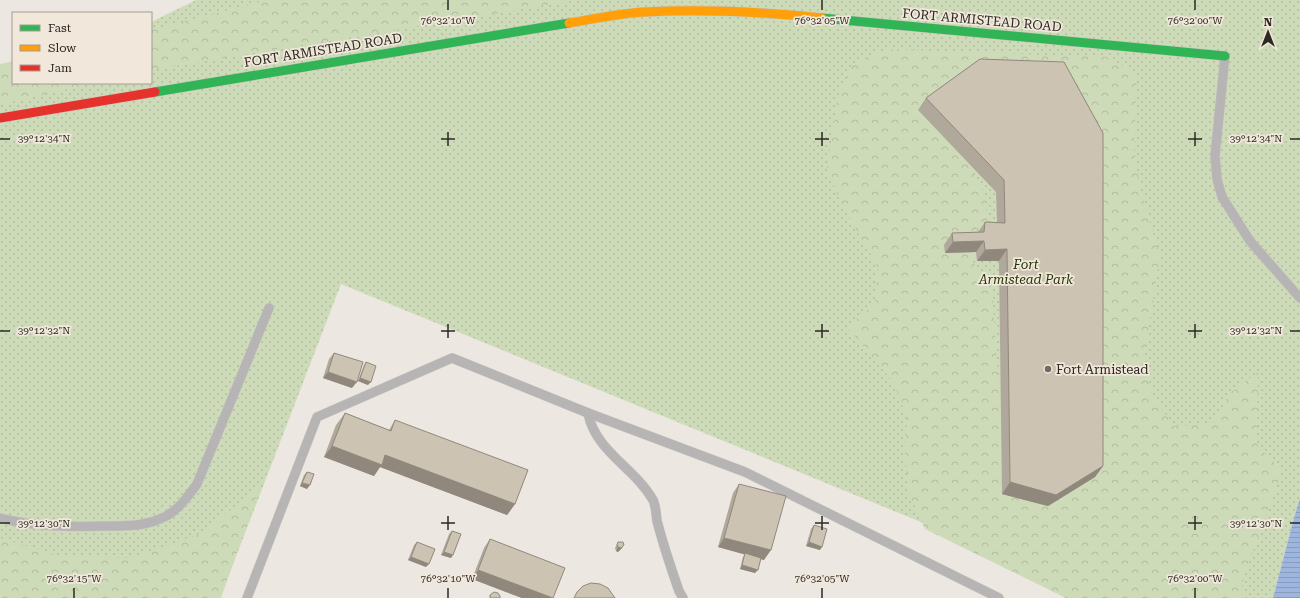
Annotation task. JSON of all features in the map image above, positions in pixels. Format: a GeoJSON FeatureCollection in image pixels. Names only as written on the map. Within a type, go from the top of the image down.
{"type":"FeatureCollection","features":[{"type":"Feature","properties":{"kind":"street","name":"FORT ARMISTEAD ROAD"},"geometry":{"type":"LineString","coordinates":[[0,118],[568,23],[643,12],[708,10],[771,13],[1225,56]]}},
{"type":"Feature","properties":{"kind":"lane"},"geometry":{"type":"LineString","coordinates":[[1225,56],[1215,156],[1217,179],[1222,197],[1250,241],[1300,298]]}},
{"type":"Feature","properties":{"kind":"lane"},"geometry":{"type":"LineString","coordinates":[[0,518],[23,524],[69,527],[131,526],[158,520],[179,508],[197,484],[269,308]]}},
{"type":"Feature","properties":{"kind":"lane"},"geometry":{"type":"LineString","coordinates":[[247,598],[317,417],[452,358],[588,413],[745,472],[999,598]]}},
{"type":"Feature","properties":{"kind":"lane"},"geometry":{"type":"LineString","coordinates":[[588,413],[590,424],[599,439],[646,489],[654,501],[659,528],[678,591],[683,598]]}},
{"type":"Feature","properties":{"kind":"green space","name":"Fort Armistead Park"},"geometry":{"type":"Polygon","coordinates":[[[196,0],[1300,0],[1300,498],[1273,598],[1106,598],[341,284],[220,598],[0,598],[0,97],[26,84],[152,84],[152,22],[196,0]]]}},
{"type":"Feature","properties":{"kind":"green space"},"geometry":{"type":"Polygon","coordinates":[[[266,0],[578,0],[152,70],[152,30],[266,0]]]}},
{"type":"Feature","properties":{"kind":"green space"},"geometry":{"type":"Polygon","coordinates":[[[887,49],[1104,57],[1137,73],[1134,148],[1139,184],[1160,256],[1143,362],[1153,397],[1174,426],[1212,425],[1230,393],[1258,372],[1257,445],[1282,471],[1242,583],[1243,598],[1066,598],[925,529],[909,493],[905,455],[907,417],[894,383],[847,327],[875,304],[878,267],[841,203],[827,169],[838,97],[853,64],[887,49]],[[951,129],[984,193],[989,230],[973,262],[992,292],[1000,401],[1024,427],[1056,256],[951,129]]]}},
{"type":"Feature","properties":{"kind":"green space"},"geometry":{"type":"Polygon","coordinates":[[[12,61],[12,84],[90,84],[0,105],[0,64],[12,61]]]}},
{"type":"Feature","properties":{"kind":"green space"},"geometry":{"type":"Polygon","coordinates":[[[260,486],[221,598],[0,598],[0,538],[59,556],[132,558],[202,533],[260,486]]]}},
{"type":"Feature","properties":{"kind":"water"},"geometry":{"type":"Polygon","coordinates":[[[1300,498],[1300,598],[1273,598],[1294,518],[1300,498]]]}},
{"type":"Feature","properties":{"kind":"building","name":"Fort Armistead"},"geometry":{"type":"Polygon","coordinates":[[[980,59],[1064,62],[1103,133],[1103,466],[1056,495],[1010,482],[1007,249],[985,250],[984,241],[953,242],[952,233],[984,232],[985,222],[1005,223],[1004,180],[926,98],[980,59]]]}},
{"type":"Feature","properties":{"kind":"building"},"geometry":{"type":"Polygon","coordinates":[[[334,353],[363,362],[357,382],[328,372],[334,353]]]}},
{"type":"Feature","properties":{"kind":"building"},"geometry":{"type":"Polygon","coordinates":[[[366,362],[376,366],[371,382],[360,378],[366,362]]]}},
{"type":"Feature","properties":{"kind":"building"},"geometry":{"type":"Polygon","coordinates":[[[345,413],[391,431],[395,420],[528,470],[515,504],[385,455],[382,465],[332,446],[345,413]]]}},
{"type":"Feature","properties":{"kind":"building"},"geometry":{"type":"Polygon","coordinates":[[[307,472],[314,474],[310,485],[302,483],[307,472]]]}},
{"type":"Feature","properties":{"kind":"building"},"geometry":{"type":"Polygon","coordinates":[[[739,484],[786,496],[771,550],[724,538],[739,484]]]}},
{"type":"Feature","properties":{"kind":"building"},"geometry":{"type":"Polygon","coordinates":[[[814,525],[827,529],[822,547],[809,542],[814,525]]]}},
{"type":"Feature","properties":{"kind":"building"},"geometry":{"type":"Polygon","coordinates":[[[452,531],[461,534],[453,555],[444,552],[452,531]]]}},
{"type":"Feature","properties":{"kind":"building"},"geometry":{"type":"Polygon","coordinates":[[[490,539],[565,568],[553,598],[478,570],[490,539]]]}},
{"type":"Feature","properties":{"kind":"building"},"geometry":{"type":"Polygon","coordinates":[[[417,542],[435,549],[429,564],[411,557],[417,542]]]}},
{"type":"Feature","properties":{"kind":"building"},"geometry":{"type":"Polygon","coordinates":[[[618,542],[623,542],[624,545],[621,548],[617,545],[618,542]]]}},
{"type":"Feature","properties":{"kind":"building"},"geometry":{"type":"Polygon","coordinates":[[[745,553],[761,558],[758,570],[742,565],[745,553]]]}},
{"type":"Feature","properties":{"kind":"building"},"geometry":{"type":"Polygon","coordinates":[[[591,583],[600,584],[608,588],[615,598],[574,598],[583,586],[591,583]]]}},
{"type":"Feature","properties":{"kind":"building"},"geometry":{"type":"Polygon","coordinates":[[[494,592],[498,593],[500,598],[490,598],[490,595],[494,592]]]}},
{"type":"Feature","properties":{"kind":"traffic: fast"},"geometry":{"type":"LineString","coordinates":[[822,18],[1225,56]]}},
{"type":"Feature","properties":{"kind":"traffic: fast"},"geometry":{"type":"LineString","coordinates":[[155,92],[569,23]]}},
{"type":"Feature","properties":{"kind":"traffic: slow"},"geometry":{"type":"LineString","coordinates":[[569,23],[607,16],[667,11],[734,12],[822,18]]}},
{"type":"Feature","properties":{"kind":"traffic: jam"},"geometry":{"type":"LineString","coordinates":[[0,118],[155,92]]}},
{"type":"Feature","properties":{"kind":"place","name":"Fort Armistead"},"geometry":{"type":"Point","coordinates":[1048,369]}}]}
